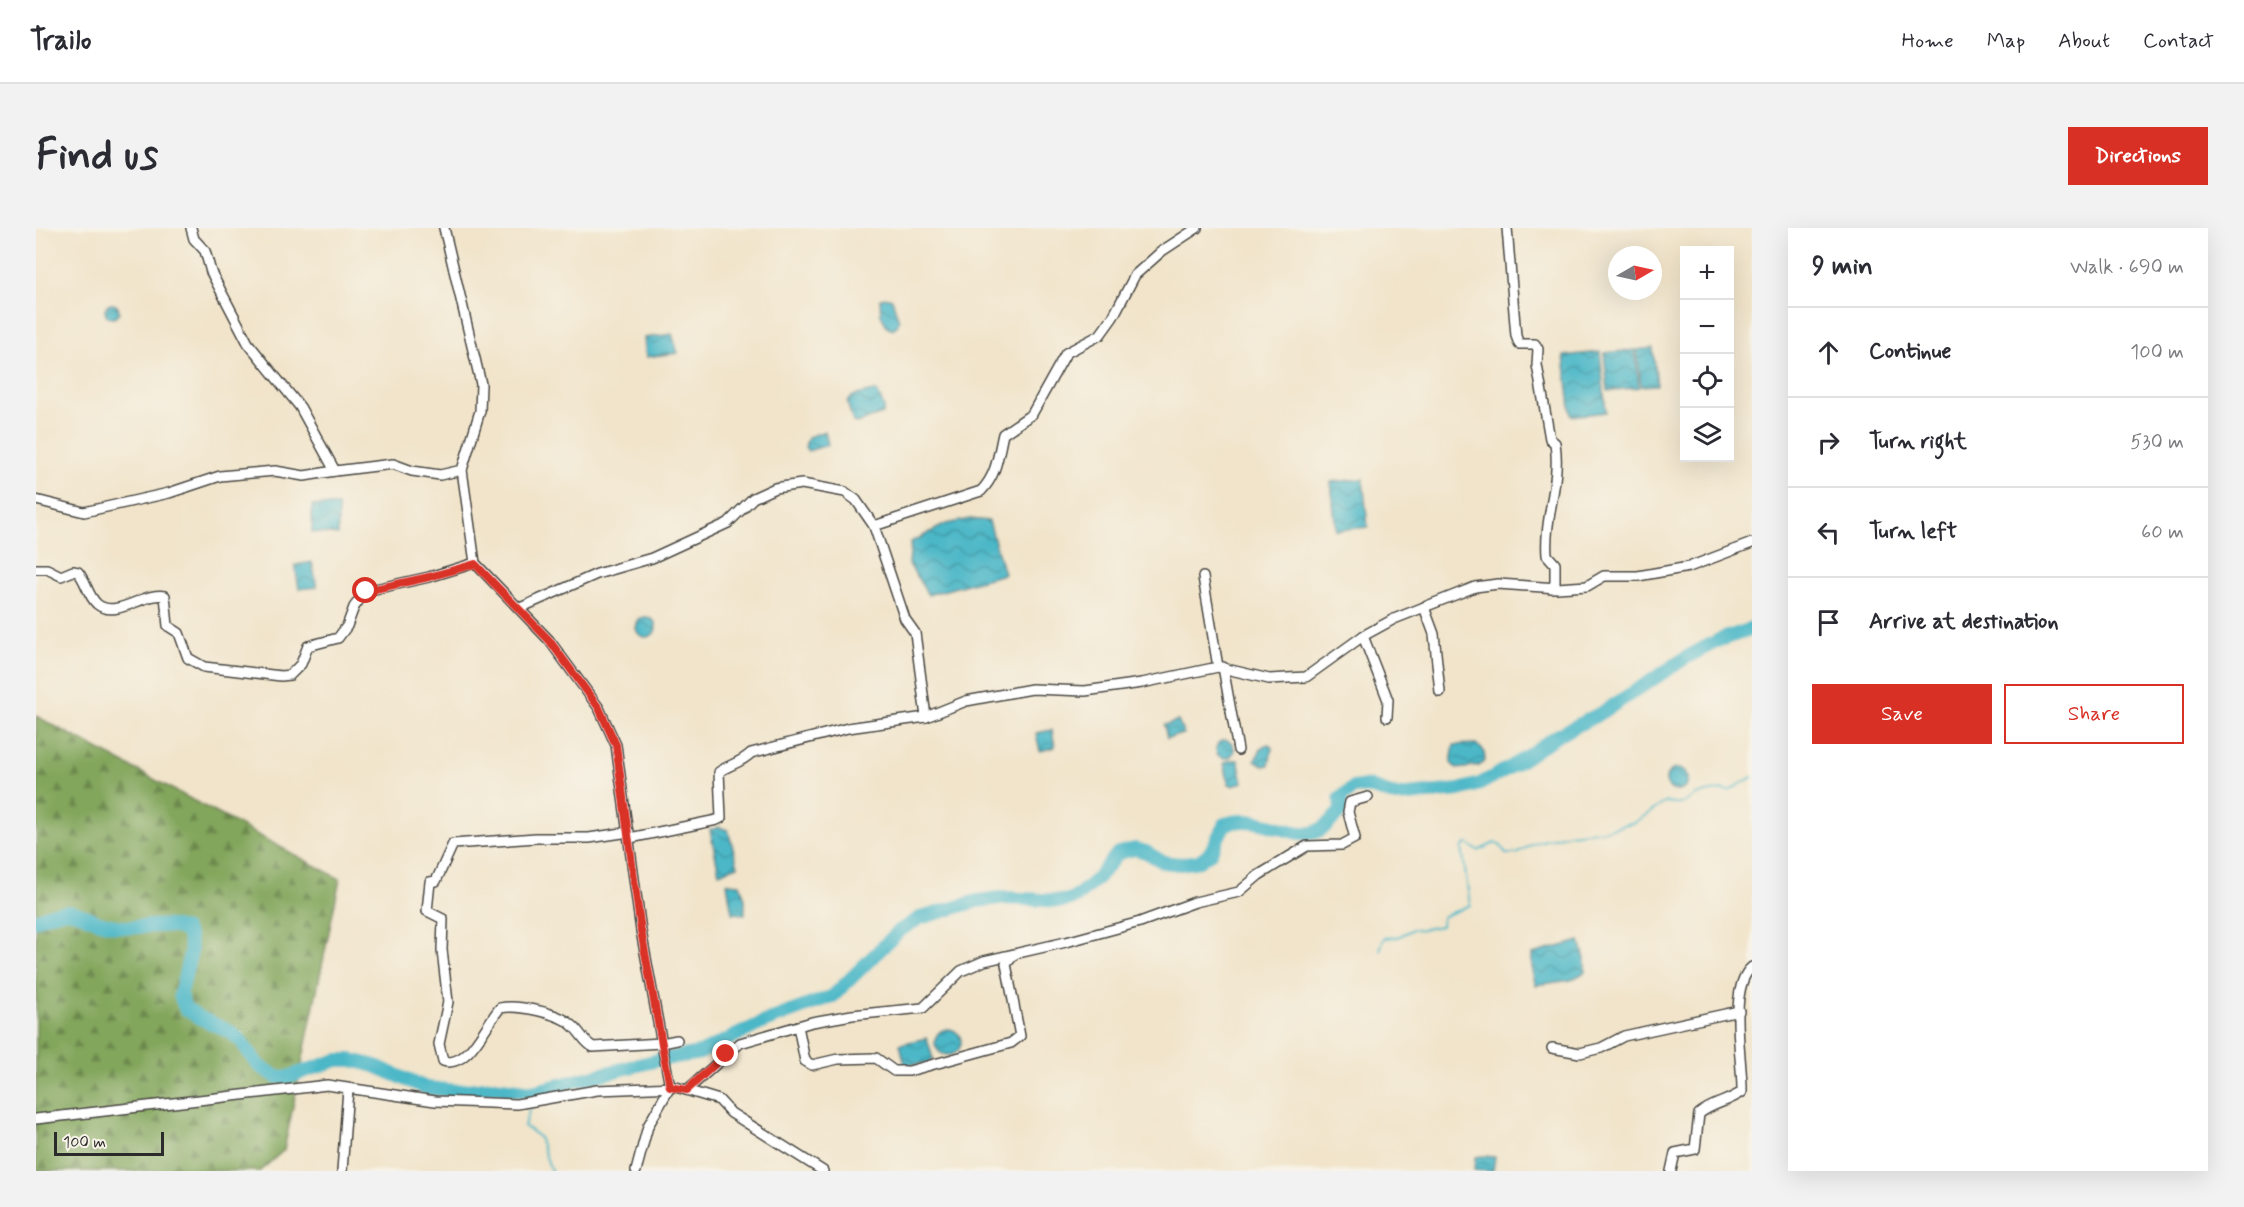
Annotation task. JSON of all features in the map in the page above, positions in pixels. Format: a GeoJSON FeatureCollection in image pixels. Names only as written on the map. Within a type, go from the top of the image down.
{"type":"FeatureCollection","features":[{"type":"Feature","properties":{"kind":"street"},"geometry":{"type":"LineString","coordinates":[[191,228],[194,239],[205,251],[211,272],[248,343],[300,407],[335,471]]}},
{"type":"Feature","properties":{"kind":"street"},"geometry":{"type":"LineString","coordinates":[[444,228],[481,384],[480,411],[462,470],[475,564],[549,640],[599,708],[616,745],[641,931],[670,1087],[648,1126],[636,1171]]}},
{"type":"Feature","properties":{"kind":"street"},"geometry":{"type":"LineString","coordinates":[[874,526],[981,490],[998,464],[1003,434],[1032,414],[1066,353],[1100,335],[1113,318],[1135,275],[1162,251],[1197,228]]}},
{"type":"Feature","properties":{"kind":"street"},"geometry":{"type":"LineString","coordinates":[[1507,228],[1516,336],[1519,344],[1534,344],[1538,349],[1540,380],[1550,440],[1555,443],[1557,458],[1557,480],[1546,531],[1547,555],[1555,564],[1555,584],[1551,588]]}},
{"type":"Feature","properties":{"kind":"street"},"geometry":{"type":"LineString","coordinates":[[36,500],[84,512],[169,493],[220,476],[274,471],[290,476],[304,476],[393,464],[412,471],[440,474],[462,470]]}},
{"type":"Feature","properties":{"kind":"street"},"geometry":{"type":"LineString","coordinates":[[520,608],[597,574],[652,558],[728,523],[753,498],[775,488],[801,484],[845,492],[856,500],[874,526],[905,619],[915,633],[926,717]]}},
{"type":"Feature","properties":{"kind":"street"},"geometry":{"type":"LineString","coordinates":[[677,1040],[663,1048],[592,1047],[584,1042],[572,1024],[513,1005],[500,1008],[460,1061],[452,1064],[443,1061],[439,1044],[448,1002],[442,950],[444,919],[427,911],[430,882],[436,881],[440,875],[453,844],[629,835],[717,820],[721,818],[719,772],[729,765],[743,761],[751,753],[848,728],[926,717],[966,701],[1032,690],[1085,691],[1142,683],[1220,667],[1269,679],[1306,677],[1363,636],[1424,607],[1475,587],[1498,584],[1551,588],[1587,586],[1604,576],[1638,576],[1689,567],[1752,543]]}},
{"type":"Feature","properties":{"kind":"street"},"geometry":{"type":"LineString","coordinates":[[36,569],[47,569],[61,576],[73,571],[78,572],[98,605],[104,607],[124,606],[153,595],[165,596],[168,626],[179,633],[188,658],[204,667],[281,676],[290,675],[301,664],[308,646],[338,638],[347,626],[354,607],[366,591],[475,564]]}},
{"type":"Feature","properties":{"kind":"street"},"geometry":{"type":"LineString","coordinates":[[1203,577],[1238,750]]}},
{"type":"Feature","properties":{"kind":"street"},"geometry":{"type":"LineString","coordinates":[[1424,607],[1434,634],[1440,692]]}},
{"type":"Feature","properties":{"kind":"street"},"geometry":{"type":"LineString","coordinates":[[1363,636],[1388,700],[1387,717]]}},
{"type":"Feature","properties":{"kind":"street"},"geometry":{"type":"LineString","coordinates":[[687,1090],[740,1043],[798,1026],[852,1015],[923,1008],[961,971],[984,961],[1013,956],[1140,922],[1195,902],[1239,892],[1259,875],[1307,846],[1342,845],[1355,838],[1348,812],[1350,802],[1368,796]]}},
{"type":"Feature","properties":{"kind":"street"},"geometry":{"type":"LineString","coordinates":[[798,1026],[805,1061],[812,1065],[838,1059],[876,1058],[894,1071],[909,1071],[1011,1043],[1020,1036],[1006,964],[1013,956]]}},
{"type":"Feature","properties":{"kind":"street"},"geometry":{"type":"LineString","coordinates":[[1671,1171],[1675,1153],[1695,1149],[1699,1114],[1708,1106],[1734,1098],[1742,1092],[1739,1011],[1741,980],[1752,967]]}},
{"type":"Feature","properties":{"kind":"street"},"geometry":{"type":"LineString","coordinates":[[1552,1048],[1580,1053],[1601,1048],[1624,1036],[1739,1011]]}},
{"type":"Feature","properties":{"kind":"street"},"geometry":{"type":"LineString","coordinates":[[36,1119],[327,1085],[435,1101],[517,1104],[597,1090],[670,1087],[719,1100],[731,1113],[823,1171]]}},
{"type":"Feature","properties":{"kind":"street"},"geometry":{"type":"LineString","coordinates":[[342,1171],[348,1089]]}},
{"type":"Feature","properties":{"kind":"green space"},"geometry":{"type":"Polygon","coordinates":[[[36,716],[340,879],[284,1150],[260,1171],[36,1171],[36,716]]]}},
{"type":"Feature","properties":{"kind":"water"},"geometry":{"type":"Polygon","coordinates":[[[884,297],[892,299],[899,321],[892,329],[888,328],[881,315],[880,300],[884,297]]]}},
{"type":"Feature","properties":{"kind":"water"},"geometry":{"type":"Polygon","coordinates":[[[109,304],[115,304],[119,311],[115,318],[109,318],[105,314],[105,308],[109,304]]]}},
{"type":"Feature","properties":{"kind":"water"},"geometry":{"type":"Polygon","coordinates":[[[672,334],[678,353],[646,357],[644,338],[672,334]]]}},
{"type":"Feature","properties":{"kind":"water"},"geometry":{"type":"Polygon","coordinates":[[[1653,348],[1657,385],[1641,386],[1637,350],[1653,348]]]}},
{"type":"Feature","properties":{"kind":"water"},"geometry":{"type":"Polygon","coordinates":[[[1635,350],[1639,387],[1608,391],[1604,353],[1635,350]]]}},
{"type":"Feature","properties":{"kind":"water"},"geometry":{"type":"Polygon","coordinates":[[[1600,352],[1606,412],[1571,416],[1564,356],[1600,352]]]}},
{"type":"Feature","properties":{"kind":"water"},"geometry":{"type":"Polygon","coordinates":[[[877,391],[884,407],[883,414],[853,422],[847,402],[853,396],[877,391]]]}},
{"type":"Feature","properties":{"kind":"water"},"geometry":{"type":"Polygon","coordinates":[[[825,431],[828,445],[808,451],[805,447],[808,437],[825,431]]]}},
{"type":"Feature","properties":{"kind":"water"},"geometry":{"type":"Polygon","coordinates":[[[1363,479],[1368,527],[1336,530],[1331,482],[1363,479]]]}},
{"type":"Feature","properties":{"kind":"water"},"geometry":{"type":"Polygon","coordinates":[[[312,505],[338,506],[338,535],[312,532],[312,505]]]}},
{"type":"Feature","properties":{"kind":"water"},"geometry":{"type":"Polygon","coordinates":[[[970,519],[989,521],[1004,574],[928,595],[909,564],[911,542],[946,524],[970,519]]]}},
{"type":"Feature","properties":{"kind":"water"},"geometry":{"type":"Polygon","coordinates":[[[312,562],[317,587],[299,589],[295,565],[312,562]]]}},
{"type":"Feature","properties":{"kind":"water"},"geometry":{"type":"Polygon","coordinates":[[[646,617],[653,620],[656,627],[653,634],[646,637],[639,634],[636,627],[639,620],[646,617]]]}},
{"type":"Feature","properties":{"kind":"water"},"geometry":{"type":"Polygon","coordinates":[[[1178,721],[1184,734],[1167,738],[1164,725],[1178,721]]]}},
{"type":"Feature","properties":{"kind":"water"},"geometry":{"type":"Polygon","coordinates":[[[1052,730],[1055,747],[1040,751],[1036,733],[1052,730]]]}},
{"type":"Feature","properties":{"kind":"water"},"geometry":{"type":"Polygon","coordinates":[[[1225,740],[1231,743],[1234,749],[1231,755],[1225,758],[1219,755],[1216,749],[1219,743],[1225,740]]]}},
{"type":"Feature","properties":{"kind":"water"},"geometry":{"type":"Polygon","coordinates":[[[1269,744],[1272,748],[1269,765],[1264,766],[1255,760],[1263,746],[1269,744]]]}},
{"type":"Feature","properties":{"kind":"water"},"geometry":{"type":"Polygon","coordinates":[[[1476,744],[1484,751],[1485,761],[1479,766],[1457,769],[1451,763],[1454,745],[1476,744]]]}},
{"type":"Feature","properties":{"kind":"water"},"geometry":{"type":"Polygon","coordinates":[[[1238,760],[1243,782],[1234,786],[1229,784],[1224,763],[1238,760]]]}},
{"type":"Feature","properties":{"kind":"water"},"geometry":{"type":"Polygon","coordinates":[[[1677,769],[1685,772],[1688,780],[1685,788],[1677,791],[1669,788],[1666,780],[1669,772],[1677,769]]]}},
{"type":"Feature","properties":{"kind":"water"},"geometry":{"type":"Polygon","coordinates":[[[719,827],[728,830],[738,866],[719,873],[710,830],[719,827]]]}},
{"type":"Feature","properties":{"kind":"water"},"geometry":{"type":"Polygon","coordinates":[[[727,883],[740,884],[745,899],[745,914],[732,913],[727,883]]]}},
{"type":"Feature","properties":{"kind":"water"},"geometry":{"type":"Polygon","coordinates":[[[1580,941],[1585,959],[1585,972],[1571,980],[1536,985],[1532,972],[1532,954],[1580,941]]]}},
{"type":"Feature","properties":{"kind":"water"},"geometry":{"type":"Polygon","coordinates":[[[948,1029],[957,1033],[961,1042],[957,1051],[948,1055],[939,1051],[935,1042],[939,1033],[948,1029]]]}},
{"type":"Feature","properties":{"kind":"water"},"geometry":{"type":"Polygon","coordinates":[[[927,1038],[933,1059],[927,1063],[905,1065],[900,1044],[927,1038]]]}},
{"type":"Feature","properties":{"kind":"water"},"geometry":{"type":"Polygon","coordinates":[[[1475,1157],[1495,1157],[1493,1171],[1474,1170],[1475,1157]]]}},
{"type":"Feature","properties":{"kind":"waterway"},"geometry":{"type":"LineString","coordinates":[[36,920],[50,914],[70,912],[116,926],[167,926],[185,930],[191,951],[180,995],[185,1008],[200,1018],[227,1030],[240,1040],[258,1065],[277,1077],[288,1077],[337,1060],[352,1060],[375,1066],[426,1088],[458,1091],[494,1087],[532,1092],[658,1060],[700,1053],[764,1022],[833,996],[899,931],[920,918],[977,901],[1001,898],[1065,901],[1076,897],[1097,879],[1118,853],[1135,849],[1146,852],[1163,862],[1180,864],[1199,861],[1210,853],[1225,824],[1251,821],[1296,832],[1316,832],[1326,826],[1341,811],[1340,798],[1353,788],[1367,786],[1397,796],[1459,790],[1480,784],[1514,765],[1555,737],[1603,712],[1687,657],[1719,640],[1752,629]]}},
{"type":"Feature","properties":{"kind":"waterway"},"geometry":{"type":"LineString","coordinates":[[1380,950],[1384,938],[1398,937],[1413,929],[1441,926],[1442,917],[1470,905],[1462,848],[1467,843],[1478,851],[1495,843],[1501,846],[1506,854],[1517,854],[1534,843],[1635,822],[1666,802],[1682,804],[1696,795],[1722,790],[1729,791],[1752,777]]}},
{"type":"Feature","properties":{"kind":"waterway"},"geometry":{"type":"LineString","coordinates":[[532,1092],[532,1100]]}},
{"type":"Feature","properties":{"kind":"waterway"},"geometry":{"type":"LineString","coordinates":[[531,1105],[524,1126],[539,1137],[551,1171]]}},
{"type":"Feature","properties":{"kind":"route"},"geometry":{"type":"LineString","coordinates":[[366,591],[475,564],[520,608],[573,670],[599,708],[616,745],[641,931],[670,1087],[687,1090],[726,1054]]}}]}
